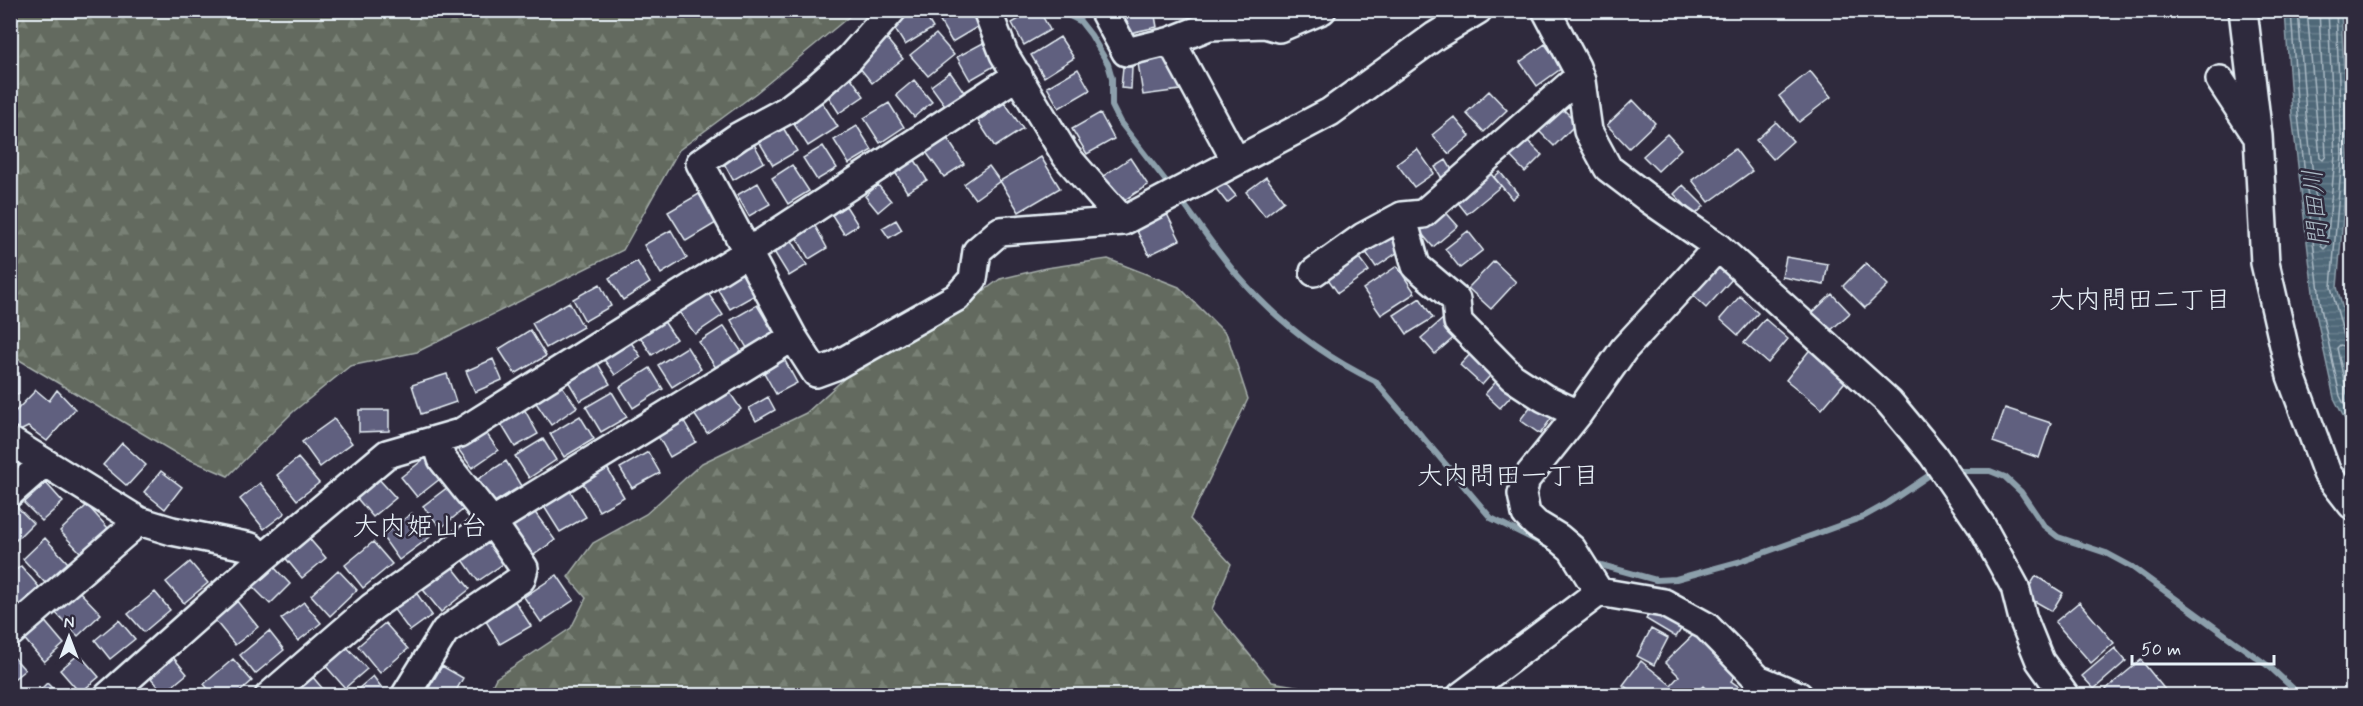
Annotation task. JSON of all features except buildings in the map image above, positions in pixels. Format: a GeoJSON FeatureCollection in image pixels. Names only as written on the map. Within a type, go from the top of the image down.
{"type":"FeatureCollection","features":[{"type":"Feature","properties":{"kind":"street"},"geometry":{"type":"LineString","coordinates":[[892,10],[850,58],[816,88],[787,110],[739,136],[700,163],[793,337],[816,373],[835,366],[957,297],[973,279],[977,251],[1000,231],[1123,221],[1330,112],[1435,36],[1478,10]]}},
{"type":"Feature","properties":{"kind":"street"},"geometry":{"type":"LineString","coordinates":[[987,10],[1004,54],[1066,156],[1123,221]]}},
{"type":"Feature","properties":{"kind":"street"},"geometry":{"type":"LineString","coordinates":[[1103,10],[1126,52],[1171,41],[1208,18],[1265,24],[1279,28],[1322,10]]}},
{"type":"Feature","properties":{"kind":"street"},"geometry":{"type":"LineString","coordinates":[[1546,10],[1581,81],[1588,131],[1608,168],[1718,247],[1889,402],[1943,469],[1982,525],[2015,587],[2023,619],[2040,661],[2065,696]]}},
{"type":"Feature","properties":{"kind":"street"},"geometry":{"type":"LineString","coordinates":[[2243,10],[2258,136],[2265,264],[2291,376],[2327,473],[2352,505]]}},
{"type":"Feature","properties":{"kind":"street"},"geometry":{"type":"LineString","coordinates":[[1171,41],[1236,161]]}},
{"type":"Feature","properties":{"kind":"street"},"geometry":{"type":"LineString","coordinates":[[108,696],[262,559],[387,454],[460,433],[748,252],[1018,75]]}},
{"type":"Feature","properties":{"kind":"street"},"geometry":{"type":"LineString","coordinates":[[2220,80],[2258,136]]}},
{"type":"Feature","properties":{"kind":"street"},"geometry":{"type":"LineString","coordinates":[[1314,272],[1364,237],[1402,216],[1423,214],[1573,82],[1581,81]]}},
{"type":"Feature","properties":{"kind":"street"},"geometry":{"type":"LineString","coordinates":[[1402,216],[1416,266],[1456,300],[1458,322],[1512,377],[1544,398],[1578,414]]}},
{"type":"Feature","properties":{"kind":"street"},"geometry":{"type":"LineString","coordinates":[[1599,592],[1578,557],[1559,538],[1536,524],[1526,514],[1522,494],[1526,480],[1578,414],[1624,349],[1718,247]]}},
{"type":"Feature","properties":{"kind":"street"},"geometry":{"type":"LineString","coordinates":[[269,696],[372,607],[492,522],[793,337]]}},
{"type":"Feature","properties":{"kind":"street"},"geometry":{"type":"LineString","coordinates":[[405,696],[445,631],[521,579],[524,568],[492,522],[442,459],[436,440]]}},
{"type":"Feature","properties":{"kind":"street"},"geometry":{"type":"LineString","coordinates":[[10,441],[139,521],[251,547],[262,559]]}},
{"type":"Feature","properties":{"kind":"street"},"geometry":{"type":"LineString","coordinates":[[10,493],[44,463]]}},
{"type":"Feature","properties":{"kind":"street"},"geometry":{"type":"LineString","coordinates":[[10,633],[139,521]]}},
{"type":"Feature","properties":{"kind":"street"},"geometry":{"type":"LineString","coordinates":[[1461,696],[1599,592],[1664,603],[1706,626],[1758,679],[1799,696]]}},
{"type":"Feature","properties":{"kind":"green space"},"geometry":{"type":"Polygon","coordinates":[[[11,10],[856,11],[756,93],[679,150],[623,250],[417,352],[350,366],[294,411],[228,476],[177,454],[11,355],[11,10]]]}},
{"type":"Feature","properties":{"kind":"green space"},"geometry":{"type":"Polygon","coordinates":[[[1108,259],[1179,287],[1227,335],[1248,399],[1190,519],[1231,564],[1212,609],[1272,682],[1348,695],[487,696],[496,678],[571,628],[586,598],[568,577],[593,543],[646,514],[702,463],[806,413],[858,366],[978,295],[1000,279],[1046,268],[1108,259]]]}},
{"type":"Feature","properties":{"kind":"water","name":"問田川"},"geometry":{"type":"Polygon","coordinates":[[[2285,11],[2341,11],[2348,157],[2337,287],[2352,345],[2352,433],[2334,398],[2315,309],[2292,115],[2285,11]]]}},
{"type":"Feature","properties":{"kind":"waterway"},"geometry":{"type":"LineString","coordinates":[[1058,10],[1080,21],[1091,35],[1108,64],[1112,78],[1112,106],[1120,122],[1172,189]]}},
{"type":"Feature","properties":{"kind":"waterway"},"geometry":{"type":"LineString","coordinates":[[1180,199],[1223,257],[1253,292],[1301,336],[1337,360],[1375,381],[1491,518],[1549,547]]}},
{"type":"Feature","properties":{"kind":"waterway"},"geometry":{"type":"LineString","coordinates":[[1954,471],[1990,471],[2005,477],[2021,492],[2044,526],[2058,537],[2106,553],[2132,567],[2271,668],[2301,696]]}},
{"type":"Feature","properties":{"kind":"waterway"},"geometry":{"type":"LineString","coordinates":[[1590,562],[1656,580],[1676,579],[1738,562],[1863,517],[1934,472],[1938,472]]}},
{"type":"Feature","properties":{"kind":"district","name":"大内問田二丁目"},"geometry":{"type":"Point","coordinates":[2140,299]}},
{"type":"Feature","properties":{"kind":"district","name":"大内問田一丁目"},"geometry":{"type":"Point","coordinates":[1508,475]}},
{"type":"Feature","properties":{"kind":"district","name":"大内姫山台"},"geometry":{"type":"Point","coordinates":[420,526]}}]}
